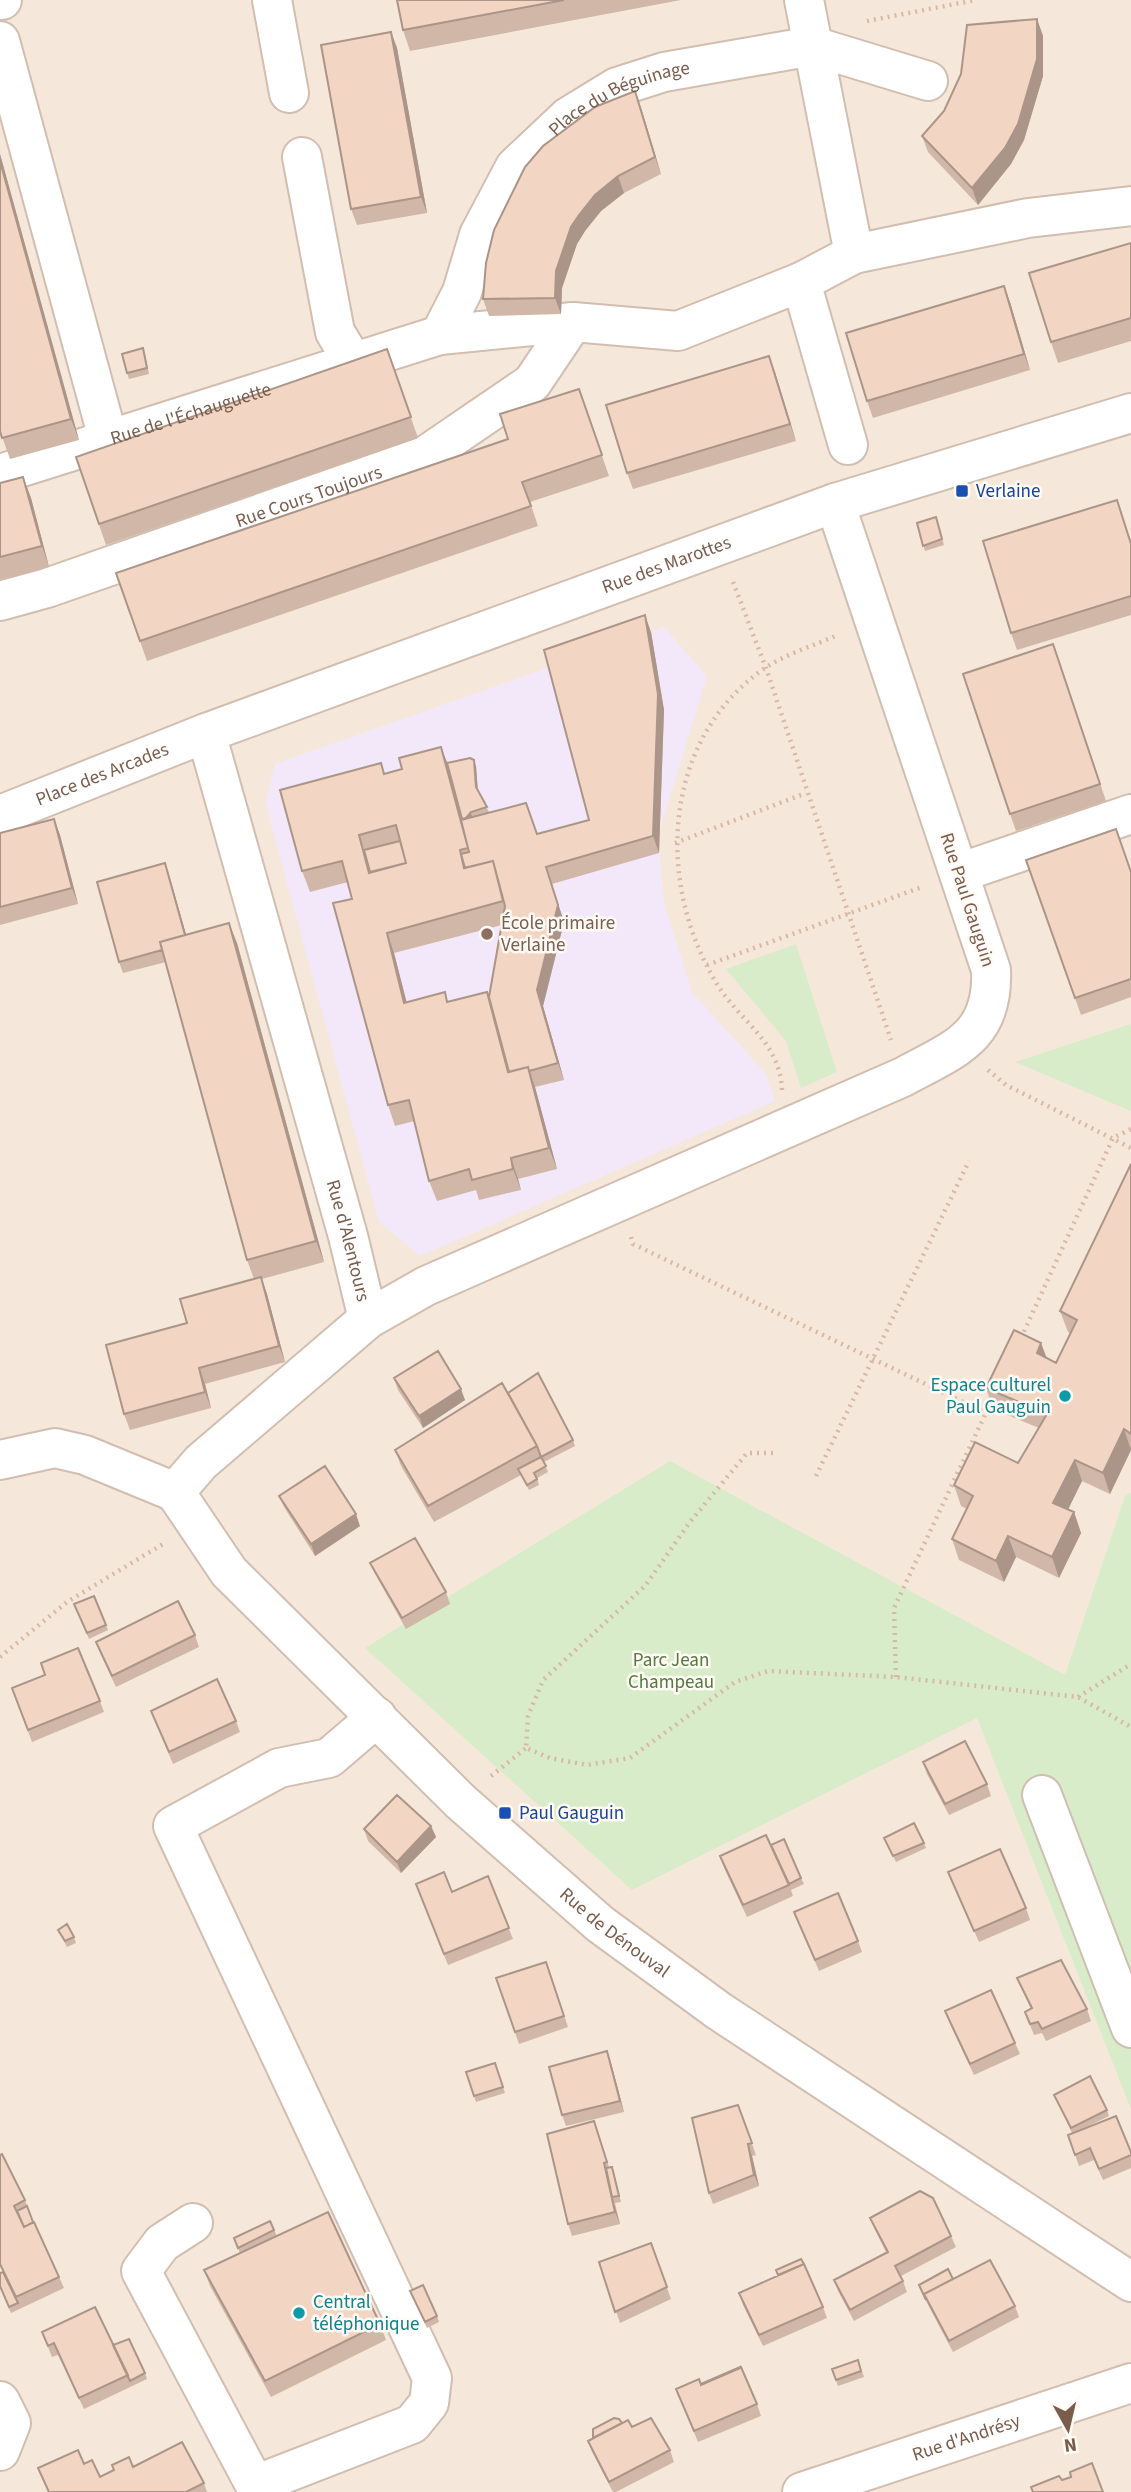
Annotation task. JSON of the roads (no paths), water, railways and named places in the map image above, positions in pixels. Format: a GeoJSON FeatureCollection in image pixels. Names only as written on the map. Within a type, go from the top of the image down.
{"type":"FeatureCollection","features":[{"type":"Feature","properties":{"kind":"street"},"geometry":{"type":"LineString","coordinates":[[272,0],[289,93]]}},
{"type":"Feature","properties":{"kind":"street"},"geometry":{"type":"LineString","coordinates":[[809,26],[854,254]]}},
{"type":"Feature","properties":{"kind":"street","name":"Place du Béguinage"},"geometry":{"type":"LineString","coordinates":[[440,335],[462,292],[479,235],[515,167],[568,117],[617,87],[809,26],[928,81]]}},
{"type":"Feature","properties":{"kind":"street"},"geometry":{"type":"LineString","coordinates":[[0,41],[108,442]]}},
{"type":"Feature","properties":{"kind":"street"},"geometry":{"type":"LineString","coordinates":[[302,157],[335,332],[367,359]]}},
{"type":"Feature","properties":{"kind":"street"},"geometry":{"type":"LineString","coordinates":[[440,335],[573,322],[678,331],[801,282],[854,254],[1028,218],[1131,205]]}},
{"type":"Feature","properties":{"kind":"street"},"geometry":{"type":"LineString","coordinates":[[801,282],[848,445]]}},
{"type":"Feature","properties":{"kind":"street","name":"Rue Cours Toujours"},"geometry":{"type":"LineString","coordinates":[[0,601],[47,588],[425,456],[532,383],[573,322]]}},
{"type":"Feature","properties":{"kind":"street","name":"Rue de l'Échauguette"},"geometry":{"type":"LineString","coordinates":[[0,474],[440,335]]}},
{"type":"Feature","properties":{"kind":"street","name":"Rue des Marottes"},"geometry":{"type":"LineString","coordinates":[[206,733],[720,548],[835,503],[1131,413]]}},
{"type":"Feature","properties":{"kind":"street","name":"Rue Paul Gauguin"},"geometry":{"type":"LineString","coordinates":[[368,1319],[426,1286],[904,1077],[960,1046],[976,1032],[992,995],[991,970],[835,503]]}},
{"type":"Feature","properties":{"kind":"street","name":"Place des Arcades"},"geometry":{"type":"LineString","coordinates":[[0,815],[206,733]]}},
{"type":"Feature","properties":{"kind":"street","name":"Rue d'Alentours"},"geometry":{"type":"LineString","coordinates":[[175,1492],[201,1462],[368,1319],[348,1236],[206,733]]}},
{"type":"Feature","properties":{"kind":"street"},"geometry":{"type":"LineString","coordinates":[[959,873],[1131,814]]}},
{"type":"Feature","properties":{"kind":"street"},"geometry":{"type":"LineString","coordinates":[[0,1460],[55,1448],[85,1455],[175,1492]]}},
{"type":"Feature","properties":{"kind":"street","name":"Rue de Dénouval"},"geometry":{"type":"LineString","coordinates":[[175,1492],[194,1524],[229,1572],[461,1802],[540,1874],[656,1967],[1131,2282]]}},
{"type":"Feature","properties":{"kind":"street"},"geometry":{"type":"LineString","coordinates":[[193,2223],[162,2243],[141,2271],[257,2488],[412,2424],[429,2403],[432,2378],[173,1826],[279,1768],[329,1758],[377,1717]]}},
{"type":"Feature","properties":{"kind":"street"},"geometry":{"type":"LineString","coordinates":[[1042,1795],[1131,2028]]}},
{"type":"Feature","properties":{"kind":"street","name":"Rue d'Andrésy"},"geometry":{"type":"LineString","coordinates":[[802,2492],[1131,2383]]}},
{"type":"Feature","properties":{"kind":"street"},"geometry":{"type":"LineString","coordinates":[[0,2400],[11,2423],[0,2451]]}},
{"type":"Feature","properties":{"kind":"place","name":"Verlaine"},"geometry":{"type":"Point","coordinates":[962,491]}},
{"type":"Feature","properties":{"kind":"place","name":"École primaire Verlaine"},"geometry":{"type":"Point","coordinates":[487,934]}},
{"type":"Feature","properties":{"kind":"place","name":"Espace culturel Paul Gauguin"},"geometry":{"type":"Point","coordinates":[1065,1396]}},
{"type":"Feature","properties":{"kind":"place","name":"Paul Gauguin"},"geometry":{"type":"Point","coordinates":[505,1813]}},
{"type":"Feature","properties":{"kind":"place","name":"Central téléphonique"},"geometry":{"type":"Point","coordinates":[299,2313]}},
{"type":"Feature","properties":{"kind":"park label","name":"Parc Jean Champeau"},"geometry":{"type":"Point","coordinates":[671,1671]}}]}
